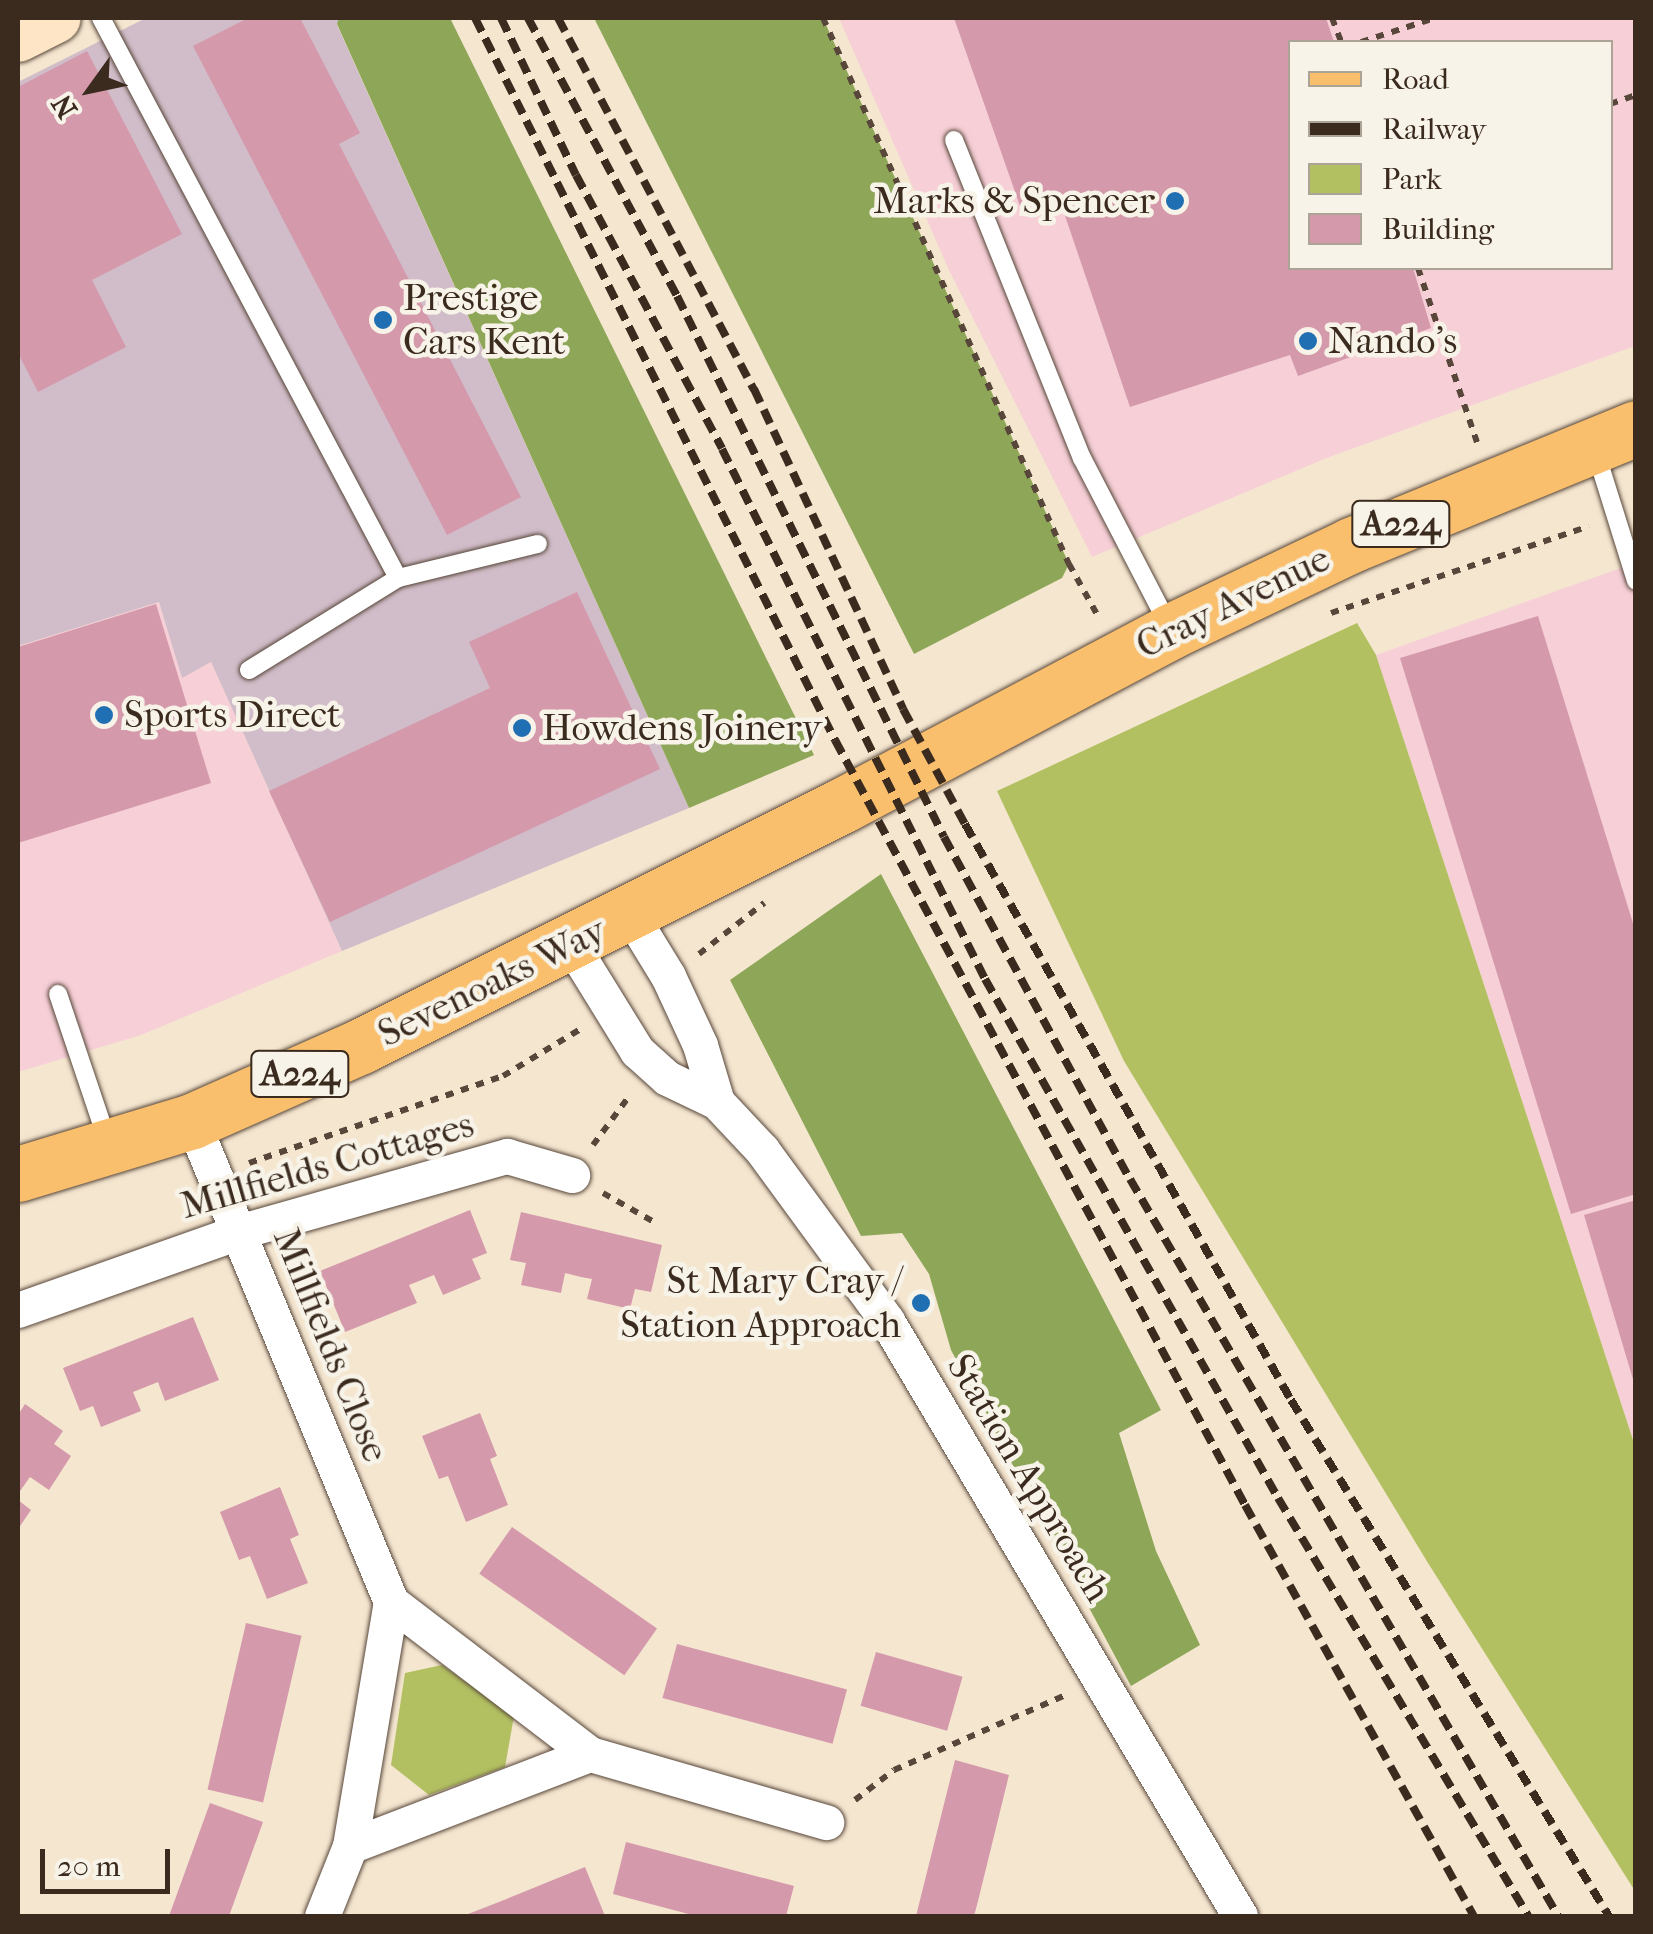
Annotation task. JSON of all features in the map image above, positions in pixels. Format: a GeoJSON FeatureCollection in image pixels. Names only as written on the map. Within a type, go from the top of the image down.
{"type":"FeatureCollection","features":[{"type":"Feature","properties":{"kind":"main road"},"geometry":{"type":"LineString","coordinates":[[18,38],[56,18]]}},
{"type":"Feature","properties":{"kind":"main road","name":"Cray Avenue"},"geometry":{"type":"LineString","coordinates":[[843,805],[1171,631],[1351,545],[1614,435]]}},
{"type":"Feature","properties":{"kind":"main road","name":"Sevenoaks Way"},"geometry":{"type":"LineString","coordinates":[[18,1174],[192,1121],[362,1046],[843,805]]}},
{"type":"Feature","properties":{"kind":"street","name":"Station Approach"},"geometry":{"type":"LineString","coordinates":[[630,914],[683,1008],[717,1102]]}},
{"type":"Feature","properties":{"kind":"street","name":"Station Approach"},"geometry":{"type":"LineString","coordinates":[[571,944],[609,1012],[650,1066],[717,1102],[762,1150],[887,1321],[1240,1916]]}},
{"type":"Feature","properties":{"kind":"street","name":"Millfields Close"},"geometry":{"type":"LineString","coordinates":[[192,1121],[391,1602]]}},
{"type":"Feature","properties":{"kind":"street","name":"Millfields Cottages"},"geometry":{"type":"LineString","coordinates":[[18,1310],[238,1232],[507,1156],[572,1175]]}},
{"type":"Feature","properties":{"kind":"street"},"geometry":{"type":"LineString","coordinates":[[322,1916],[350,1846],[391,1602],[590,1754],[826,1822]]}},
{"type":"Feature","properties":{"kind":"street"},"geometry":{"type":"LineString","coordinates":[[350,1846],[590,1754]]}},
{"type":"Feature","properties":{"kind":"lane"},"geometry":{"type":"LineString","coordinates":[[101,18],[398,578]]}},
{"type":"Feature","properties":{"kind":"lane"},"geometry":{"type":"LineString","coordinates":[[954,140],[1082,458],[1171,631]]}},
{"type":"Feature","properties":{"kind":"lane"},"geometry":{"type":"LineString","coordinates":[[1614,435],[1615,516],[1636,582]]}},
{"type":"Feature","properties":{"kind":"lane"},"geometry":{"type":"LineString","coordinates":[[249,670],[398,578],[538,544]]}},
{"type":"Feature","properties":{"kind":"lane"},"geometry":{"type":"LineString","coordinates":[[58,994],[109,1145]]}},
{"type":"Feature","properties":{"kind":"path"},"geometry":{"type":"LineString","coordinates":[[824,18],[1069,564],[1121,656]]}},
{"type":"Feature","properties":{"kind":"path"},"geometry":{"type":"LineString","coordinates":[[1367,40],[1435,18]]}},
{"type":"Feature","properties":{"kind":"path"},"geometry":{"type":"LineString","coordinates":[[1419,270],[1492,486]]}},
{"type":"Feature","properties":{"kind":"path"},"geometry":{"type":"LineString","coordinates":[[1322,616],[1615,516]]}},
{"type":"Feature","properties":{"kind":"path"},"geometry":{"type":"LineString","coordinates":[[685,965],[779,892]]}},
{"type":"Feature","properties":{"kind":"path"},"geometry":{"type":"LineString","coordinates":[[216,1180],[267,1154],[504,1076],[586,1026]]}},
{"type":"Feature","properties":{"kind":"path"},"geometry":{"type":"LineString","coordinates":[[650,1066],[572,1175],[654,1222]]}},
{"type":"Feature","properties":{"kind":"path"},"geometry":{"type":"LineString","coordinates":[[826,1822],[894,1770],[1026,1716]]}},
{"type":"Feature","properties":{"kind":"shaded area"},"geometry":{"type":"Polygon","coordinates":[[[146,18],[339,18],[337,25],[689,808],[342,951],[211,662],[182,678],[159,602],[18,646],[18,82],[146,18]]]}},
{"type":"Feature","properties":{"kind":"shaded area"},"geometry":{"type":"Polygon","coordinates":[[[839,18],[1635,18],[1635,346],[1324,459],[1092,557],[948,268],[839,18]]]}},
{"type":"Feature","properties":{"kind":"shaded area"},"geometry":{"type":"Polygon","coordinates":[[[1635,563],[1635,1446],[1376,655],[1635,563]]]}},
{"type":"Feature","properties":{"kind":"shaded area"},"geometry":{"type":"Polygon","coordinates":[[[159,602],[182,677],[211,662],[342,951],[141,1035],[18,1072],[18,646],[159,602]]]}},
{"type":"Feature","properties":{"kind":"green space"},"geometry":{"type":"Polygon","coordinates":[[[339,18],[450,18],[814,755],[689,808],[337,24],[339,18]]]}},
{"type":"Feature","properties":{"kind":"green space"},"geometry":{"type":"Polygon","coordinates":[[[594,18],[823,18],[1069,564],[1062,578],[914,654],[594,18]]]}},
{"type":"Feature","properties":{"kind":"green space"},"geometry":{"type":"Polygon","coordinates":[[[1357,623],[1376,655],[1635,1446],[1635,1891],[1428,1563],[1124,1061],[997,791],[1357,623]]]}},
{"type":"Feature","properties":{"kind":"green space"},"geometry":{"type":"Polygon","coordinates":[[[881,874],[1161,1410],[1119,1433],[1156,1551],[1200,1645],[1131,1686],[951,1350],[929,1274],[902,1233],[861,1236],[730,980],[881,874]]]}},
{"type":"Feature","properties":{"kind":"green space"},"geometry":{"type":"Polygon","coordinates":[[[442,1665],[514,1716],[505,1767],[429,1795],[391,1765],[405,1673],[442,1665]]]}},
{"type":"Feature","properties":{"kind":"building","name":"Prestige Cars Kent"},"geometry":{"type":"Polygon","coordinates":[[[248,18],[300,18],[360,133],[339,144],[521,497],[447,535],[193,46],[248,18]]]}},
{"type":"Feature","properties":{"kind":"building","name":"Marks & Spencer"},"geometry":{"type":"Polygon","coordinates":[[[954,18],[1326,18],[1333,40],[1288,40],[1288,270],[1414,270],[1431,328],[1298,376],[1290,355],[1130,407],[1058,195],[1020,206],[954,18]]]}},
{"type":"Feature","properties":{"kind":"building"},"geometry":{"type":"Polygon","coordinates":[[[87,51],[182,234],[92,280],[126,347],[38,392],[18,353],[18,87],[87,51]]]}},
{"type":"Feature","properties":{"kind":"building","name":"Howdens Joinery"},"geometry":{"type":"Polygon","coordinates":[[[577,592],[660,769],[330,922],[269,791],[490,688],[469,642],[577,592]]]}},
{"type":"Feature","properties":{"kind":"building","name":"Sports Direct"},"geometry":{"type":"Polygon","coordinates":[[[156,604],[211,783],[18,843],[18,647],[156,604]]]}},
{"type":"Feature","properties":{"kind":"building"},"geometry":{"type":"Polygon","coordinates":[[[1538,616],[1636,933],[1636,1194],[1571,1214],[1400,658],[1538,616]]]}},
{"type":"Feature","properties":{"kind":"building"},"geometry":{"type":"Polygon","coordinates":[[[1636,1200],[1636,1386],[1635,1386],[1584,1215],[1636,1200]]]}},
{"type":"Feature","properties":{"kind":"building"},"geometry":{"type":"Polygon","coordinates":[[[470,1210],[487,1253],[472,1259],[481,1279],[443,1295],[434,1275],[409,1285],[417,1303],[345,1332],[320,1271],[470,1210]]]}},
{"type":"Feature","properties":{"kind":"building"},"geometry":{"type":"Polygon","coordinates":[[[521,1212],[662,1245],[651,1292],[635,1289],[630,1309],[587,1299],[592,1279],[565,1273],[561,1293],[521,1285],[526,1263],[510,1260],[521,1212]]]}},
{"type":"Feature","properties":{"kind":"building"},"geometry":{"type":"Polygon","coordinates":[[[193,1317],[219,1380],[165,1401],[158,1382],[133,1392],[141,1411],[101,1427],[93,1406],[80,1411],[63,1368],[193,1317]]]}},
{"type":"Feature","properties":{"kind":"building"},"geometry":{"type":"Polygon","coordinates":[[[25,1404],[63,1431],[54,1444],[71,1456],[49,1490],[30,1477],[18,1494],[18,1415],[25,1404]]]}},
{"type":"Feature","properties":{"kind":"building"},"geometry":{"type":"Polygon","coordinates":[[[480,1413],[497,1456],[490,1459],[508,1505],[466,1522],[448,1476],[439,1479],[422,1436],[480,1413]]]}},
{"type":"Feature","properties":{"kind":"building"},"geometry":{"type":"Polygon","coordinates":[[[280,1487],[299,1535],[290,1539],[308,1583],[267,1599],[250,1556],[239,1560],[220,1512],[280,1487]]]}},
{"type":"Feature","properties":{"kind":"building"},"geometry":{"type":"Polygon","coordinates":[[[18,1500],[31,1510],[18,1529],[18,1500]]]}},
{"type":"Feature","properties":{"kind":"building"},"geometry":{"type":"Polygon","coordinates":[[[512,1527],[657,1629],[624,1675],[479,1574],[512,1527]]]}},
{"type":"Feature","properties":{"kind":"building"},"geometry":{"type":"Polygon","coordinates":[[[246,1623],[302,1636],[263,1802],[208,1790],[246,1623]]]}},
{"type":"Feature","properties":{"kind":"building"},"geometry":{"type":"Polygon","coordinates":[[[677,1644],[847,1690],[833,1744],[663,1698],[677,1644]]]}},
{"type":"Feature","properties":{"kind":"building"},"geometry":{"type":"Polygon","coordinates":[[[876,1652],[963,1677],[947,1731],[861,1706],[876,1652]]]}},
{"type":"Feature","properties":{"kind":"building"},"geometry":{"type":"Polygon","coordinates":[[[955,1760],[1009,1775],[978,1901],[974,1916],[916,1916],[955,1760]]]}},
{"type":"Feature","properties":{"kind":"building"},"geometry":{"type":"Polygon","coordinates":[[[210,1803],[263,1822],[229,1916],[169,1916],[210,1803]]]}},
{"type":"Feature","properties":{"kind":"building"},"geometry":{"type":"Polygon","coordinates":[[[626,1842],[794,1886],[786,1916],[696,1916],[613,1894],[626,1842]]]}},
{"type":"Feature","properties":{"kind":"building"},"geometry":{"type":"Polygon","coordinates":[[[585,1867],[605,1916],[463,1916],[504,1900],[585,1867]]]}},
{"type":"Feature","properties":{"kind":"railway"},"geometry":{"type":"LineString","coordinates":[[475,18],[835,740],[1245,1505],[1474,1916]]}},
{"type":"Feature","properties":{"kind":"railway"},"geometry":{"type":"LineString","coordinates":[[501,18],[576,175],[722,449],[985,979],[1278,1498],[1528,1916]]}},
{"type":"Feature","properties":{"kind":"railway"},"geometry":{"type":"LineString","coordinates":[[528,18],[677,296],[944,837],[1130,1179],[1558,1916]]}},
{"type":"Feature","properties":{"kind":"railway"},"geometry":{"type":"LineString","coordinates":[[558,18],[754,389],[903,709],[965,824],[1291,1400],[1609,1916]]}},
{"type":"Feature","properties":{"kind":"place","name":"Marks & Spencer"},"geometry":{"type":"Point","coordinates":[1175,201]}},
{"type":"Feature","properties":{"kind":"place","name":"Prestige Cars Kent"},"geometry":{"type":"Point","coordinates":[383,320]}},
{"type":"Feature","properties":{"kind":"place","name":"Nando's"},"geometry":{"type":"Point","coordinates":[1308,341]}},
{"type":"Feature","properties":{"kind":"place","name":"Sports Direct"},"geometry":{"type":"Point","coordinates":[104,715]}},
{"type":"Feature","properties":{"kind":"place","name":"Howdens Joinery"},"geometry":{"type":"Point","coordinates":[522,728]}},
{"type":"Feature","properties":{"kind":"place","name":"St Mary Cray / Station Approach"},"geometry":{"type":"Point","coordinates":[921,1303]}}]}
